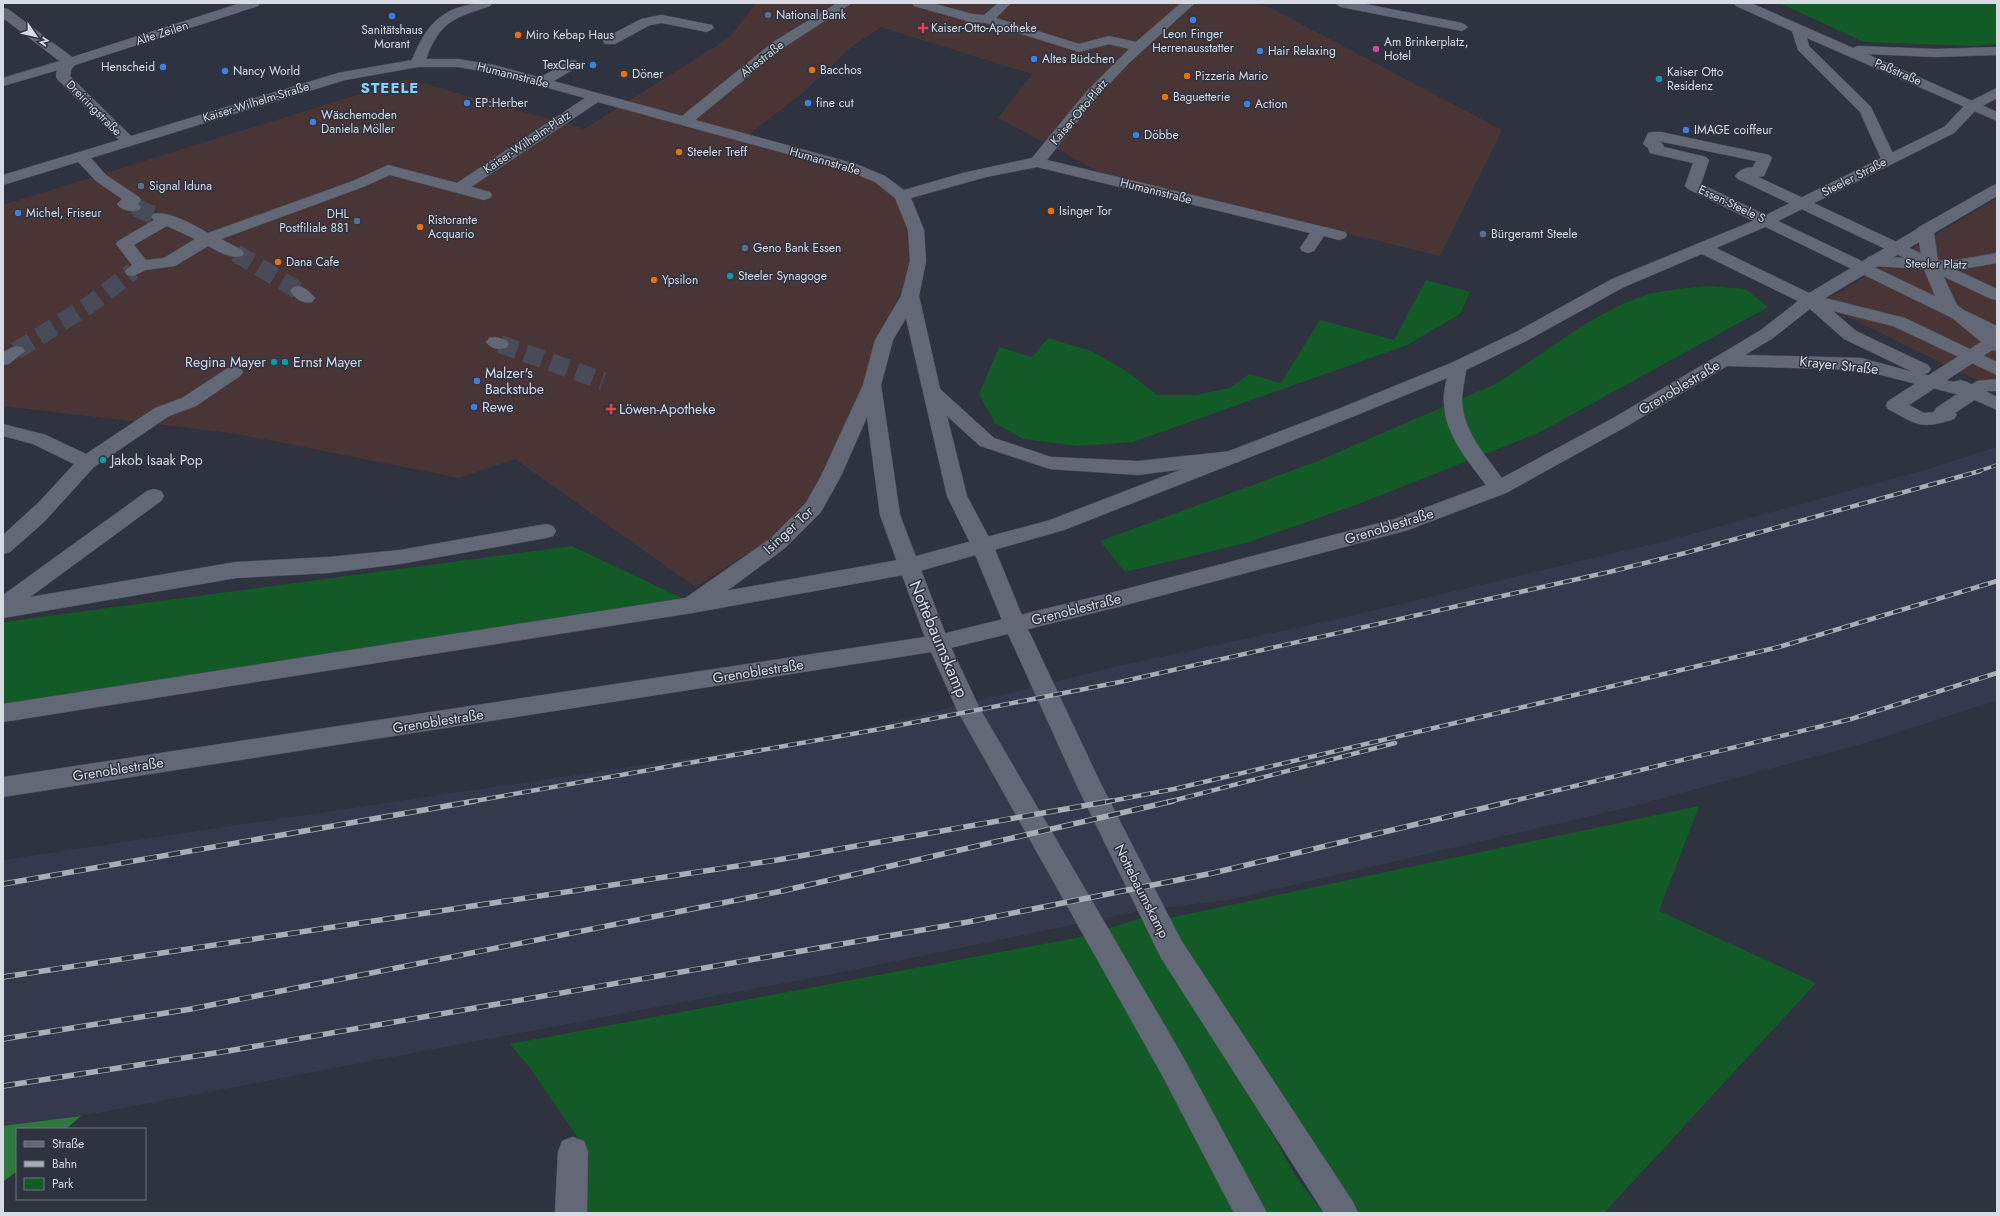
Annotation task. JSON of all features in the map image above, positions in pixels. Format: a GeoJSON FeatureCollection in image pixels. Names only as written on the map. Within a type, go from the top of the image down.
{"type":"FeatureCollection","features":[{"type":"Feature","properties":{"kind":"street","name":"Alte Zeilen"},"geometry":{"type":"LineString","coordinates":[[3,82],[254,3]]}},
{"type":"Feature","properties":{"kind":"street"},"geometry":{"type":"LineString","coordinates":[[418,63],[426,41],[435,26],[459,12],[486,3]]}},
{"type":"Feature","properties":{"kind":"street","name":"Ahestraße"},"geometry":{"type":"LineString","coordinates":[[683,122],[778,45],[846,3]]}},
{"type":"Feature","properties":{"kind":"street"},"geometry":{"type":"LineString","coordinates":[[918,3],[971,18],[987,19],[1079,48],[1109,40],[1140,47]]}},
{"type":"Feature","properties":{"kind":"street"},"geometry":{"type":"LineString","coordinates":[[987,19],[1004,3]]}},
{"type":"Feature","properties":{"kind":"street","name":"Kaiser-Otto-Platz"},"geometry":{"type":"LineString","coordinates":[[1037,162],[1091,95],[1124,60],[1189,3]]}},
{"type":"Feature","properties":{"kind":"street"},"geometry":{"type":"LineString","coordinates":[[1341,3],[1465,24],[1375,3]]}},
{"type":"Feature","properties":{"kind":"street","name":"Paßstraße"},"geometry":{"type":"LineString","coordinates":[[1740,3],[1997,117]]}},
{"type":"Feature","properties":{"kind":"street","name":"Dreiringstraße"},"geometry":{"type":"LineString","coordinates":[[3,12],[70,62],[64,69],[63,77],[128,141]]}},
{"type":"Feature","properties":{"kind":"street"},"geometry":{"type":"LineString","coordinates":[[610,41],[646,22],[662,19],[707,28]]}},
{"type":"Feature","properties":{"kind":"street"},"geometry":{"type":"LineString","coordinates":[[1798,28],[1803,47],[1866,110],[1888,160]]}},
{"type":"Feature","properties":{"kind":"street"},"geometry":{"type":"LineString","coordinates":[[1844,49],[1936,54],[1997,51]]}},
{"type":"Feature","properties":{"kind":"street","name":"Humannstraße"},"geometry":{"type":"LineString","coordinates":[[418,63],[458,63],[494,69],[542,82],[851,167],[880,179],[902,196],[952,180],[998,168],[1037,162],[1339,235]]}},
{"type":"Feature","properties":{"kind":"street","name":"Kaiser-Wilhelm-Straße"},"geometry":{"type":"LineString","coordinates":[[3,180],[343,76],[418,63]]}},
{"type":"Feature","properties":{"kind":"street"},"geometry":{"type":"LineString","coordinates":[[542,82],[572,64]]}},
{"type":"Feature","properties":{"kind":"street","name":"Steeler Straße"},"geometry":{"type":"LineString","coordinates":[[1701,247],[1766,221],[1949,130],[1972,106],[1997,92]]}},
{"type":"Feature","properties":{"kind":"street","name":"Kaiser-Wilhelm-Platz"},"geometry":{"type":"LineString","coordinates":[[459,188],[596,97]]}},
{"type":"Feature","properties":{"kind":"street","name":"Essen-Steele S"},"geometry":{"type":"LineString","coordinates":[[1997,295],[1743,176],[1752,172],[1759,173],[1764,158],[1661,136],[1653,136],[1650,144],[1657,146],[1655,150],[1701,160],[1692,186],[1700,188],[1992,330],[1993,342],[1895,405],[1923,420],[1930,417],[1934,419],[1947,415],[1943,412],[1984,385],[1997,385]]}},
{"type":"Feature","properties":{"kind":"street"},"geometry":{"type":"LineString","coordinates":[[81,156],[101,178],[132,200],[125,204],[132,207]]}},
{"type":"Feature","properties":{"kind":"street","name":"Kaiser-Wilhelm-Platz"},"geometry":{"type":"LineString","coordinates":[[236,253],[207,239],[190,229],[163,218],[124,244],[138,269],[169,262],[207,239],[358,184],[388,170],[484,194]]}},
{"type":"Feature","properties":{"kind":"street"},"geometry":{"type":"LineString","coordinates":[[1810,300],[1925,230],[1997,189]]}},
{"type":"Feature","properties":{"kind":"street","name":"Isinger Tor"},"geometry":{"type":"LineString","coordinates":[[692,605],[778,543],[814,507],[831,476],[872,385],[884,340],[910,296],[918,261],[916,230],[902,196]]}},
{"type":"Feature","properties":{"kind":"street"},"geometry":{"type":"LineString","coordinates":[[1925,230],[1931,266],[1949,308],[1997,346]]}},
{"type":"Feature","properties":{"kind":"street"},"geometry":{"type":"LineString","coordinates":[[1308,248],[1319,231]]}},
{"type":"Feature","properties":{"kind":"street"},"geometry":{"type":"LineString","coordinates":[[3,713],[692,605],[909,566],[982,547],[1057,526],[1457,367],[1522,336],[1618,283],[1701,247]]}},
{"type":"Feature","properties":{"kind":"street","name":"Krayer Straße"},"geometry":{"type":"LineString","coordinates":[[1701,247],[1810,300],[1899,322],[1997,369]]}},
{"type":"Feature","properties":{"kind":"street","name":"Steeler Platz"},"geometry":{"type":"LineString","coordinates":[[1874,262],[1931,266],[1975,265],[1997,258]]}},
{"type":"Feature","properties":{"kind":"street","name":"Isinger Tor"},"geometry":{"type":"LineString","coordinates":[[910,296],[931,392],[957,496],[982,547]]}},
{"type":"Feature","properties":{"kind":"street","name":"Krayer Straße"},"geometry":{"type":"LineString","coordinates":[[1810,300],[1850,335],[1997,404]]}},
{"type":"Feature","properties":{"kind":"street","name":"Grenoblestraße"},"geometry":{"type":"LineString","coordinates":[[3,787],[938,643],[1014,625],[1401,525],[1499,488],[1622,421],[1767,334],[1810,300]]}},
{"type":"Feature","properties":{"kind":"street","name":"Krayer Straße"},"geometry":{"type":"LineString","coordinates":[[1725,360],[1861,364],[1974,393]]}},
{"type":"Feature","properties":{"kind":"street"},"geometry":{"type":"LineString","coordinates":[[1457,367],[1453,402],[1456,419],[1462,435],[1499,488]]}},
{"type":"Feature","properties":{"kind":"street"},"geometry":{"type":"LineString","coordinates":[[3,547],[30,524],[56,498],[87,462],[162,412],[189,402],[234,372]]}},
{"type":"Feature","properties":{"kind":"street","name":"Isinger Tor"},"geometry":{"type":"LineString","coordinates":[[872,385],[890,515],[909,566]]}},
{"type":"Feature","properties":{"kind":"street"},"geometry":{"type":"LineString","coordinates":[[931,392],[987,442],[1050,463],[1138,468],[1232,457]]}},
{"type":"Feature","properties":{"kind":"street"},"geometry":{"type":"LineString","coordinates":[[3,430],[39,439],[87,462]]}},
{"type":"Feature","properties":{"kind":"street"},"geometry":{"type":"LineString","coordinates":[[3,606],[154,496]]}},
{"type":"Feature","properties":{"kind":"street"},"geometry":{"type":"LineString","coordinates":[[3,610],[236,570],[328,565],[400,557],[546,531]]}},
{"type":"Feature","properties":{"kind":"street","name":"Nottebaumskamp"},"geometry":{"type":"LineString","coordinates":[[982,547],[1014,625],[1089,786],[1171,949],[1342,1213]]}},
{"type":"Feature","properties":{"kind":"street","name":"Nottebaumskamp"},"geometry":{"type":"LineString","coordinates":[[909,566],[938,643],[969,710],[1172,1065],[1251,1213]]}},
{"type":"Feature","properties":{"kind":"street"},"geometry":{"type":"LineString","coordinates":[[571,1213],[572,1152]]}},
{"type":"Feature","properties":{"kind":"shaded area"},"geometry":{"type":"Polygon","coordinates":[[[756,3],[1252,3],[1271,8],[1502,130],[1440,256],[1105,175],[998,118],[1032,74],[881,27],[850,48],[803,93],[740,141],[844,170],[877,182],[897,199],[906,228],[911,262],[901,293],[875,340],[867,380],[806,505],[769,540],[695,587],[515,459],[459,478],[232,433],[3,406],[3,205],[408,79],[584,129],[730,37],[756,3]]]}},
{"type":"Feature","properties":{"kind":"shaded area"},"geometry":{"type":"Polygon","coordinates":[[[1997,198],[1997,390],[1815,301],[1837,294],[1997,198]]]}},
{"type":"Feature","properties":{"kind":"shaded area"},"geometry":{"type":"Polygon","coordinates":[[[1997,447],[1997,700],[1872,741],[1630,807],[1228,900],[1144,910],[853,970],[81,1116],[3,1129],[3,860],[830,737],[1118,666],[1342,618],[1673,539],[1925,470],[1997,447]]]}},
{"type":"Feature","properties":{"kind":"green space"},"geometry":{"type":"Polygon","coordinates":[[[1779,3],[1997,3],[1997,44],[1974,46],[1864,42],[1779,3]]]}},
{"type":"Feature","properties":{"kind":"green space"},"geometry":{"type":"Polygon","coordinates":[[[1426,280],[1470,292],[1460,314],[1407,345],[1133,442],[1079,446],[1023,439],[995,423],[979,394],[999,347],[1032,357],[1048,338],[1091,351],[1126,371],[1157,395],[1196,395],[1230,388],[1249,374],[1281,383],[1320,320],[1394,340],[1426,280]]]}},
{"type":"Feature","properties":{"kind":"green space"},"geometry":{"type":"Polygon","coordinates":[[[1710,286],[1745,289],[1768,307],[1538,433],[1361,503],[1246,543],[1125,572],[1100,541],[1318,461],[1498,383],[1585,324],[1622,304],[1648,294],[1677,289],[1710,286]]]}},
{"type":"Feature","properties":{"kind":"green space"},"geometry":{"type":"Polygon","coordinates":[[[572,546],[688,601],[3,711],[3,622],[572,546]]]}},
{"type":"Feature","properties":{"kind":"green space"},"geometry":{"type":"Polygon","coordinates":[[[1699,806],[1659,911],[1816,983],[1604,1213],[1342,1213],[1164,919],[1699,806]]]}},
{"type":"Feature","properties":{"kind":"green space"},"geometry":{"type":"Polygon","coordinates":[[[1149,916],[1298,1180],[1324,1213],[587,1213],[589,1154],[530,1068],[510,1044],[1081,937],[1149,916]]]}},
{"type":"Feature","properties":{"kind":"green space"},"geometry":{"type":"Polygon","coordinates":[[[81,1116],[67,1128],[16,1128],[16,1172],[3,1182],[3,1126],[81,1116]]]}},
{"type":"Feature","properties":{"kind":"tunnel"},"geometry":{"type":"LineString","coordinates":[[136,208],[159,217]]}},
{"type":"Feature","properties":{"kind":"tunnel"},"geometry":{"type":"LineString","coordinates":[[236,253],[299,291]]}},
{"type":"Feature","properties":{"kind":"tunnel"},"geometry":{"type":"LineString","coordinates":[[16,351],[92,303],[133,271]]}},
{"type":"Feature","properties":{"kind":"tunnel"},"geometry":{"type":"LineString","coordinates":[[500,344],[603,381]]}},
{"type":"Feature","properties":{"kind":"railway"},"geometry":{"type":"LineString","coordinates":[[1976,472],[1997,465]]}},
{"type":"Feature","properties":{"kind":"railway"},"geometry":{"type":"LineString","coordinates":[[469,802],[880,729],[1120,682],[1609,572],[1685,553],[1980,471]]}},
{"type":"Feature","properties":{"kind":"railway"},"geometry":{"type":"LineString","coordinates":[[1106,802],[1174,789],[1779,647],[1997,581]]}},
{"type":"Feature","properties":{"kind":"railway"},"geometry":{"type":"LineString","coordinates":[[1509,802],[1851,719],[1997,673]]}},
{"type":"Feature","properties":{"kind":"railway"},"geometry":{"type":"LineString","coordinates":[[1168,802],[1395,743]]}},
{"type":"Feature","properties":{"kind":"railway"},"geometry":{"type":"LineString","coordinates":[[3,884],[475,801]]}},
{"type":"Feature","properties":{"kind":"railway"},"geometry":{"type":"LineString","coordinates":[[3,977],[777,860],[1111,801]]}},
{"type":"Feature","properties":{"kind":"railway"},"geometry":{"type":"LineString","coordinates":[[3,1039],[191,1009],[782,891],[1173,801]]}},
{"type":"Feature","properties":{"kind":"railway"},"geometry":{"type":"LineString","coordinates":[[3,1086],[228,1051],[968,922],[1213,873],[1513,801]]}},
{"type":"Feature","properties":{"kind":"place","name":"National Bank"},"geometry":{"type":"Point","coordinates":[768,15]}},
{"type":"Feature","properties":{"kind":"place","name":"Sanitätshaus Morant"},"geometry":{"type":"Point","coordinates":[392,16]}},
{"type":"Feature","properties":{"kind":"place","name":"Leon Finger Herrenausstatter"},"geometry":{"type":"Point","coordinates":[1193,20]}},
{"type":"Feature","properties":{"kind":"place","name":"Kaiser-Otto-Apotheke"},"geometry":{"type":"Point","coordinates":[923,28]}},
{"type":"Feature","properties":{"kind":"place","name":"Miro Kebap Haus"},"geometry":{"type":"Point","coordinates":[518,35]}},
{"type":"Feature","properties":{"kind":"place","name":"Am Brinkerplatz, Hotel"},"geometry":{"type":"Point","coordinates":[1376,49]}},
{"type":"Feature","properties":{"kind":"place","name":"Hair Relaxing"},"geometry":{"type":"Point","coordinates":[1260,51]}},
{"type":"Feature","properties":{"kind":"place","name":"Altes Büdchen"},"geometry":{"type":"Point","coordinates":[1034,59]}},
{"type":"Feature","properties":{"kind":"place","name":"TexClear"},"geometry":{"type":"Point","coordinates":[593,65]}},
{"type":"Feature","properties":{"kind":"place","name":"Henscheid"},"geometry":{"type":"Point","coordinates":[163,67]}},
{"type":"Feature","properties":{"kind":"place","name":"Bacchos"},"geometry":{"type":"Point","coordinates":[812,70]}},
{"type":"Feature","properties":{"kind":"place","name":"Nancy World"},"geometry":{"type":"Point","coordinates":[225,71]}},
{"type":"Feature","properties":{"kind":"place","name":"Döner"},"geometry":{"type":"Point","coordinates":[624,74]}},
{"type":"Feature","properties":{"kind":"place","name":"Pizzeria Mario"},"geometry":{"type":"Point","coordinates":[1187,76]}},
{"type":"Feature","properties":{"kind":"place","name":"Kaiser Otto Residenz"},"geometry":{"type":"Point","coordinates":[1659,79]}},
{"type":"Feature","properties":{"kind":"place","name":"Baguetterie"},"geometry":{"type":"Point","coordinates":[1165,97]}},
{"type":"Feature","properties":{"kind":"place","name":"EP:Herber"},"geometry":{"type":"Point","coordinates":[467,103]}},
{"type":"Feature","properties":{"kind":"place","name":"fine cut"},"geometry":{"type":"Point","coordinates":[808,103]}},
{"type":"Feature","properties":{"kind":"place","name":"Action"},"geometry":{"type":"Point","coordinates":[1247,104]}},
{"type":"Feature","properties":{"kind":"place","name":"Wäschemoden Daniela Möller"},"geometry":{"type":"Point","coordinates":[313,122]}},
{"type":"Feature","properties":{"kind":"place","name":"IMAGE coiffeur"},"geometry":{"type":"Point","coordinates":[1686,130]}},
{"type":"Feature","properties":{"kind":"place","name":"Döbbe"},"geometry":{"type":"Point","coordinates":[1136,135]}},
{"type":"Feature","properties":{"kind":"place","name":"Steeler Treff"},"geometry":{"type":"Point","coordinates":[679,152]}},
{"type":"Feature","properties":{"kind":"place","name":"Signal Iduna"},"geometry":{"type":"Point","coordinates":[141,186]}},
{"type":"Feature","properties":{"kind":"place","name":"Isinger Tor"},"geometry":{"type":"Point","coordinates":[1051,211]}},
{"type":"Feature","properties":{"kind":"place","name":"Michel, Friseur"},"geometry":{"type":"Point","coordinates":[18,213]}},
{"type":"Feature","properties":{"kind":"place","name":"DHL Postfiliale 881"},"geometry":{"type":"Point","coordinates":[357,221]}},
{"type":"Feature","properties":{"kind":"place","name":"Ristorante Acquario"},"geometry":{"type":"Point","coordinates":[420,227]}},
{"type":"Feature","properties":{"kind":"place","name":"Bürgeramt Steele"},"geometry":{"type":"Point","coordinates":[1483,234]}},
{"type":"Feature","properties":{"kind":"place","name":"Geno Bank Essen"},"geometry":{"type":"Point","coordinates":[745,248]}},
{"type":"Feature","properties":{"kind":"place","name":"Dana Cafe"},"geometry":{"type":"Point","coordinates":[278,262]}},
{"type":"Feature","properties":{"kind":"place","name":"Steeler Synagoge"},"geometry":{"type":"Point","coordinates":[730,276]}},
{"type":"Feature","properties":{"kind":"place","name":"Ypsilon"},"geometry":{"type":"Point","coordinates":[654,280]}},
{"type":"Feature","properties":{"kind":"place","name":"Regina Mayer"},"geometry":{"type":"Point","coordinates":[274,362]}},
{"type":"Feature","properties":{"kind":"place","name":"Ernst Mayer"},"geometry":{"type":"Point","coordinates":[285,362]}},
{"type":"Feature","properties":{"kind":"place","name":"Malzer's Backstube"},"geometry":{"type":"Point","coordinates":[477,381]}},
{"type":"Feature","properties":{"kind":"place","name":"Rewe"},"geometry":{"type":"Point","coordinates":[474,407]}},
{"type":"Feature","properties":{"kind":"place","name":"Löwen-Apotheke"},"geometry":{"type":"Point","coordinates":[611,409]}},
{"type":"Feature","properties":{"kind":"place","name":"Jakob Isaak Pop"},"geometry":{"type":"Point","coordinates":[103,460]}},
{"type":"Feature","properties":{"kind":"district","name":"STEELE"},"geometry":{"type":"Point","coordinates":[390,88]}}]}
